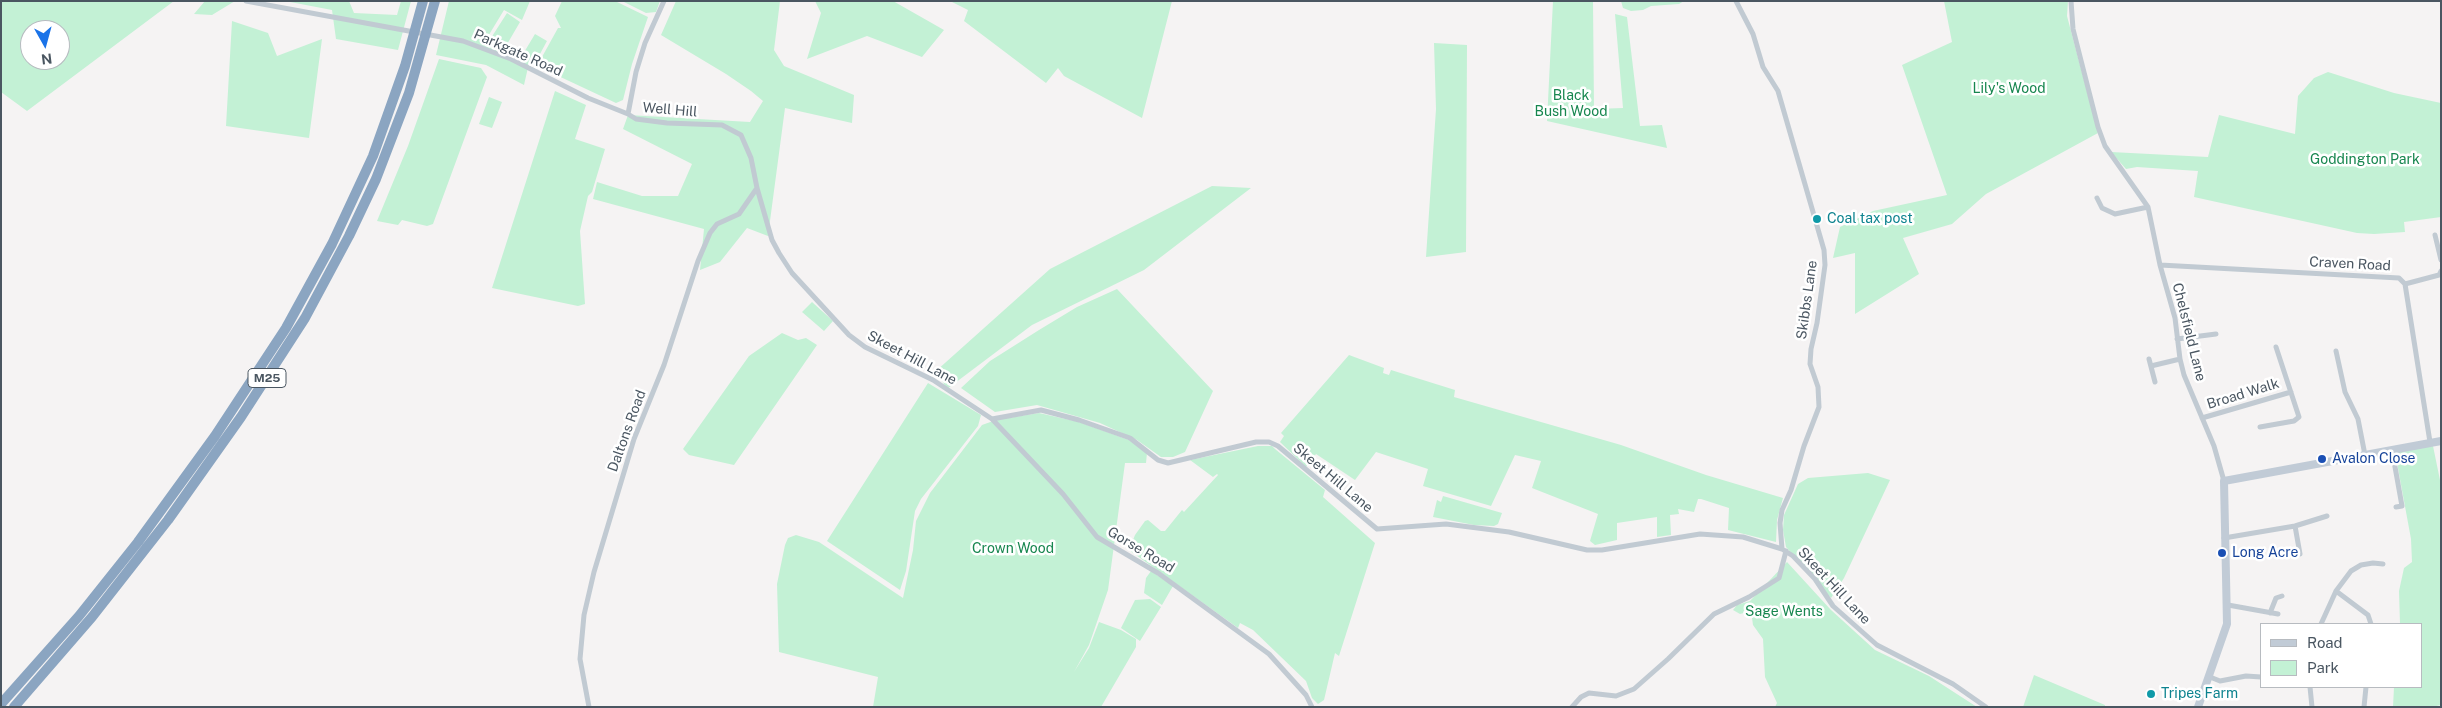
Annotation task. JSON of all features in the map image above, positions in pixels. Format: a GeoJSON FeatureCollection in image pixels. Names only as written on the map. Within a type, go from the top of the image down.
{"type":"FeatureCollection","features":[{"type":"Feature","properties":{"kind":"highway","name":"M25"},"geometry":{"type":"LineString","coordinates":[[1,704],[79,616],[138,542],[220,429],[286,328],[336,236],[373,156],[405,66],[423,1]]}},
{"type":"Feature","properties":{"kind":"highway","name":"M25"},"geometry":{"type":"LineString","coordinates":[[14,707],[92,617],[168,520],[237,424],[305,318],[349,236],[376,179],[409,92],[435,1]]}},
{"type":"Feature","properties":{"kind":"street","name":"Parkgate Road"},"geometry":{"type":"LineString","coordinates":[[246,1],[463,41],[511,59],[588,98],[628,114]]}},
{"type":"Feature","properties":{"kind":"street","name":"Well Hill"},"geometry":{"type":"LineString","coordinates":[[664,1],[645,43],[636,72],[628,114],[636,119],[667,123],[722,125],[741,135],[751,158],[757,188]]}},
{"type":"Feature","properties":{"kind":"street","name":"Skibbs Lane"},"geometry":{"type":"LineString","coordinates":[[1572,707],[1581,697],[1590,693],[1616,696],[1634,689],[1714,614],[1749,597],[1779,578],[1784,550],[1780,523],[1782,510],[1793,484],[1820,402],[1818,387],[1810,364],[1810,349],[1817,323],[1825,265],[1824,250],[1778,91],[1763,67],[1753,34],[1736,1]]}},
{"type":"Feature","properties":{"kind":"street","name":"Chelsfield Lane"},"geometry":{"type":"LineString","coordinates":[[2072,1],[2073,29],[2104,146],[2148,207],[2160,265],[2175,318],[2180,359],[2214,446],[2224,481],[2227,624],[2198,707]]}},
{"type":"Feature","properties":{"kind":"street","name":"Skeet Hill Lane"},"geometry":{"type":"LineString","coordinates":[[757,188],[772,240],[779,253],[792,273],[849,335],[865,347],[933,380],[992,419],[1041,410],[1079,420],[1130,438],[1158,460],[1168,463],[1256,442],[1269,442],[1278,446],[1377,528],[1446,524],[1509,532],[1577,549],[1594,550],[1682,536],[1730,534],[1784,550],[1801,563],[1840,613],[1877,645],[1953,684],[1986,707]]}},
{"type":"Feature","properties":{"kind":"street","name":"Daltons Road"},"geometry":{"type":"LineString","coordinates":[[589,707],[580,659],[583,623],[594,572],[634,439],[664,365],[698,261],[710,232],[717,224],[739,214],[757,188]]}},
{"type":"Feature","properties":{"kind":"street"},"geometry":{"type":"LineString","coordinates":[[2097,198],[2102,208],[2115,214],[2148,207]]}},
{"type":"Feature","properties":{"kind":"street"},"geometry":{"type":"LineString","coordinates":[[2435,235],[2441,260]]}},
{"type":"Feature","properties":{"kind":"street","name":"Craven Road"},"geometry":{"type":"LineString","coordinates":[[2160,265],[2399,278],[2405,284],[2430,442]]}},
{"type":"Feature","properties":{"kind":"street"},"geometry":{"type":"LineString","coordinates":[[2405,284],[2439,275],[2441,271]]}},
{"type":"Feature","properties":{"kind":"street"},"geometry":{"type":"LineString","coordinates":[[2177,339],[2216,334]]}},
{"type":"Feature","properties":{"kind":"street","name":"Broad Walk"},"geometry":{"type":"LineString","coordinates":[[2260,427],[2294,421],[2299,416],[2276,347]]}},
{"type":"Feature","properties":{"kind":"street"},"geometry":{"type":"LineString","coordinates":[[2336,352],[2345,392],[2358,419],[2365,455]]}},
{"type":"Feature","properties":{"kind":"street"},"geometry":{"type":"LineString","coordinates":[[2149,359],[2155,382]]}},
{"type":"Feature","properties":{"kind":"street"},"geometry":{"type":"LineString","coordinates":[[2150,366],[2180,359]]}},
{"type":"Feature","properties":{"kind":"street","name":"Broad Walk"},"geometry":{"type":"LineString","coordinates":[[2202,418],[2291,392]]}},
{"type":"Feature","properties":{"kind":"street","name":"Gorse Road"},"geometry":{"type":"LineString","coordinates":[[992,419],[1063,494],[1097,537],[1158,572],[1269,654],[1306,695],[1312,707]]}},
{"type":"Feature","properties":{"kind":"street"},"geometry":{"type":"LineString","coordinates":[[2224,481],[2441,441]]}},
{"type":"Feature","properties":{"kind":"street"},"geometry":{"type":"LineString","coordinates":[[2392,450],[2402,506],[2396,507]]}},
{"type":"Feature","properties":{"kind":"street"},"geometry":{"type":"LineString","coordinates":[[2224,538],[2295,526],[2327,516]]}},
{"type":"Feature","properties":{"kind":"street"},"geometry":{"type":"LineString","coordinates":[[2295,526],[2300,554]]}},
{"type":"Feature","properties":{"kind":"street"},"geometry":{"type":"LineString","coordinates":[[2321,623],[2336,591],[2351,571],[2367,564],[2383,564]]}},
{"type":"Feature","properties":{"kind":"street"},"geometry":{"type":"LineString","coordinates":[[2336,591],[2368,615],[2371,623]]}},
{"type":"Feature","properties":{"kind":"street"},"geometry":{"type":"LineString","coordinates":[[2270,613],[2276,598],[2282,596]]}},
{"type":"Feature","properties":{"kind":"street"},"geometry":{"type":"LineString","coordinates":[[2228,604],[2278,614]]}},
{"type":"Feature","properties":{"kind":"street"},"geometry":{"type":"LineString","coordinates":[[2210,677],[2220,682],[2246,676],[2260,677]]}},
{"type":"Feature","properties":{"kind":"street"},"geometry":{"type":"LineString","coordinates":[[2310,688],[2312,707]]}},
{"type":"Feature","properties":{"kind":"street"},"geometry":{"type":"LineString","coordinates":[[2364,707],[2366,688]]}},
{"type":"Feature","properties":{"kind":"green space"},"geometry":{"type":"Polygon","coordinates":[[[1,1],[174,1],[27,111],[1,92],[1,1]]]}},
{"type":"Feature","properties":{"kind":"green space"},"geometry":{"type":"Polygon","coordinates":[[[205,1],[235,1],[212,15],[194,14],[205,1]]]}},
{"type":"Feature","properties":{"kind":"green space"},"geometry":{"type":"Polygon","coordinates":[[[285,1],[349,1],[354,13],[397,15],[401,1],[411,1],[398,50],[336,39],[332,10],[285,1]]]}},
{"type":"Feature","properties":{"kind":"green space"},"geometry":{"type":"Polygon","coordinates":[[[449,1],[530,1],[522,20],[504,10],[487,38],[499,43],[491,38],[507,13],[520,22],[506,46],[523,54],[535,34],[547,41],[534,65],[529,63],[524,85],[486,65],[436,55],[449,1]]]}},
{"type":"Feature","properties":{"kind":"green space"},"geometry":{"type":"Polygon","coordinates":[[[562,1],[615,1],[648,17],[632,64],[623,100],[616,103],[537,66],[558,28],[561,28],[555,16],[562,1]]]}},
{"type":"Feature","properties":{"kind":"green space"},"geometry":{"type":"Polygon","coordinates":[[[622,1],[660,1],[656,12],[646,13],[622,1]]]}},
{"type":"Feature","properties":{"kind":"green space"},"geometry":{"type":"Polygon","coordinates":[[[676,1],[780,1],[774,50],[784,66],[854,95],[852,123],[785,108],[768,236],[747,228],[720,262],[700,270],[704,229],[593,199],[597,182],[642,196],[678,196],[692,164],[623,129],[628,115],[750,122],[763,101],[726,74],[661,35],[676,1]]]}},
{"type":"Feature","properties":{"kind":"green space"},"geometry":{"type":"Polygon","coordinates":[[[815,1],[893,1],[944,30],[922,57],[867,36],[807,59],[821,13],[815,1]]]}},
{"type":"Feature","properties":{"kind":"green space"},"geometry":{"type":"Polygon","coordinates":[[[950,1],[1172,1],[1142,118],[1064,76],[1058,68],[1046,83],[964,21],[968,10],[950,1]]]}},
{"type":"Feature","properties":{"kind":"green space","name":"Black Bush Wood"},"geometry":{"type":"Polygon","coordinates":[[[1553,1],[1593,1],[1594,109],[1623,108],[1615,14],[1627,17],[1640,126],[1662,125],[1667,148],[1547,121],[1553,1]]]}},
{"type":"Feature","properties":{"kind":"green space"},"geometry":{"type":"Polygon","coordinates":[[[1621,1],[1684,1],[1679,4],[1651,6],[1643,10],[1631,11],[1623,8],[1621,1]]]}},
{"type":"Feature","properties":{"kind":"green space","name":"Lily's Wood"},"geometry":{"type":"Polygon","coordinates":[[[1944,1],[2068,1],[2067,16],[2098,133],[1986,194],[1952,224],[1903,238],[1919,274],[1855,314],[1855,253],[1833,258],[1840,227],[1873,211],[1947,195],[1902,65],[1952,42],[1944,1]]]}},
{"type":"Feature","properties":{"kind":"green space"},"geometry":{"type":"Polygon","coordinates":[[[232,21],[268,33],[277,56],[322,39],[309,138],[226,126],[232,21]]]}},
{"type":"Feature","properties":{"kind":"green space"},"geometry":{"type":"Polygon","coordinates":[[[1434,43],[1467,45],[1466,252],[1426,257],[1436,109],[1434,43]]]}},
{"type":"Feature","properties":{"kind":"green space"},"geometry":{"type":"Polygon","coordinates":[[[439,59],[481,68],[487,77],[433,224],[427,226],[402,220],[398,225],[377,221],[408,146],[439,59]]]}},
{"type":"Feature","properties":{"kind":"green space","name":"Goddington Park"},"geometry":{"type":"Polygon","coordinates":[[[2328,72],[2394,93],[2441,103],[2441,217],[2404,222],[2405,232],[2357,233],[2194,197],[2198,171],[2137,167],[2126,169],[2111,152],[2208,157],[2219,115],[2295,134],[2298,96],[2314,78],[2328,72]]]}},
{"type":"Feature","properties":{"kind":"green space"},"geometry":{"type":"Polygon","coordinates":[[[555,91],[586,105],[575,139],[605,149],[592,192],[588,196],[580,231],[585,304],[578,306],[492,288],[555,91]]]}},
{"type":"Feature","properties":{"kind":"green space"},"geometry":{"type":"Polygon","coordinates":[[[489,97],[502,102],[492,128],[479,124],[489,97]]]}},
{"type":"Feature","properties":{"kind":"green space"},"geometry":{"type":"Polygon","coordinates":[[[1212,186],[1251,188],[1144,270],[1032,325],[947,389],[936,371],[1050,269],[1212,186]]]}},
{"type":"Feature","properties":{"kind":"green space"},"geometry":{"type":"Polygon","coordinates":[[[1117,289],[1213,391],[1185,452],[1173,457],[1161,457],[1137,440],[1100,423],[1037,405],[995,412],[961,388],[990,361],[1077,307],[1117,289]]]}},
{"type":"Feature","properties":{"kind":"green space"},"geometry":{"type":"Polygon","coordinates":[[[812,302],[833,321],[824,331],[802,312],[812,302]]]}},
{"type":"Feature","properties":{"kind":"green space"},"geometry":{"type":"Polygon","coordinates":[[[782,333],[798,340],[806,338],[817,345],[734,465],[689,455],[683,449],[749,356],[782,333]]]}},
{"type":"Feature","properties":{"kind":"green space"},"geometry":{"type":"Polygon","coordinates":[[[1349,355],[1384,368],[1383,373],[1389,375],[1391,370],[1455,390],[1454,397],[1621,445],[1706,475],[1783,498],[1777,520],[1776,542],[1728,530],[1729,508],[1698,499],[1694,512],[1678,509],[1679,514],[1670,515],[1671,535],[1657,537],[1657,517],[1617,523],[1617,540],[1595,545],[1590,541],[1598,514],[1532,488],[1541,461],[1515,455],[1491,506],[1423,486],[1428,469],[1376,452],[1355,480],[1316,454],[1306,467],[1280,442],[1284,436],[1281,433],[1349,355]]]}},
{"type":"Feature","properties":{"kind":"green space"},"geometry":{"type":"Polygon","coordinates":[[[928,383],[981,415],[978,426],[921,499],[915,511],[906,571],[900,590],[827,541],[928,383]]]}},
{"type":"Feature","properties":{"kind":"green space","name":"Crown Wood"},"geometry":{"type":"Polygon","coordinates":[[[1039,413],[1079,422],[1129,440],[1147,453],[1146,463],[1125,463],[1108,590],[1089,645],[1074,672],[1089,648],[1099,622],[1121,630],[1136,639],[1136,647],[1101,707],[873,707],[878,677],[779,652],[777,584],[788,538],[796,535],[819,542],[903,598],[913,550],[916,521],[930,493],[982,425],[996,420],[1039,413]]]}},
{"type":"Feature","properties":{"kind":"green space"},"geometry":{"type":"Polygon","coordinates":[[[1258,446],[1272,446],[1325,490],[1323,497],[1375,543],[1339,656],[1335,653],[1324,700],[1318,704],[1312,698],[1306,681],[1253,630],[1240,623],[1238,628],[1129,550],[1135,535],[1145,521],[1148,520],[1161,531],[1165,531],[1182,510],[1184,512],[1218,475],[1213,477],[1190,460],[1258,446]]]}},
{"type":"Feature","properties":{"kind":"green space"},"geometry":{"type":"Polygon","coordinates":[[[2433,446],[2441,485],[2441,705],[2432,707],[2393,707],[2394,688],[2422,688],[2422,623],[2400,623],[2399,591],[2404,568],[2412,562],[2411,539],[2395,452],[2433,446]]]}},
{"type":"Feature","properties":{"kind":"green space"},"geometry":{"type":"Polygon","coordinates":[[[1868,473],[1890,480],[1844,578],[1831,598],[1786,547],[1783,530],[1784,515],[1798,484],[1808,478],[1868,473]]]}},
{"type":"Feature","properties":{"kind":"green space"},"geometry":{"type":"Polygon","coordinates":[[[1443,496],[1502,513],[1498,524],[1494,526],[1474,525],[1433,517],[1437,500],[1441,502],[1443,496]]]}},
{"type":"Feature","properties":{"kind":"green space","name":"Sage Wents"},"geometry":{"type":"Polygon","coordinates":[[[1787,562],[1831,610],[1875,650],[1929,676],[1977,707],[1775,707],[1777,703],[1765,677],[1763,639],[1753,625],[1751,611],[1740,614],[1733,610],[1737,605],[1750,601],[1787,562]]]}},
{"type":"Feature","properties":{"kind":"green space"},"geometry":{"type":"Polygon","coordinates":[[[1151,571],[1173,586],[1162,605],[1144,593],[1146,578],[1151,571]]]}},
{"type":"Feature","properties":{"kind":"green space"},"geometry":{"type":"Polygon","coordinates":[[[1150,599],[1161,607],[1140,641],[1121,628],[1135,600],[1150,599]]]}},
{"type":"Feature","properties":{"kind":"green space"},"geometry":{"type":"Polygon","coordinates":[[[2034,675],[2105,705],[2105,707],[2023,707],[2034,675]]]}},
{"type":"Feature","properties":{"kind":"place","name":"Coal tax post"},"geometry":{"type":"Point","coordinates":[1817,219]}},
{"type":"Feature","properties":{"kind":"place","name":"Avalon Close"},"geometry":{"type":"Point","coordinates":[2322,459]}},
{"type":"Feature","properties":{"kind":"place","name":"Long Acre"},"geometry":{"type":"Point","coordinates":[2222,553]}},
{"type":"Feature","properties":{"kind":"place","name":"Tripes Farm"},"geometry":{"type":"Point","coordinates":[2151,694]}}]}
